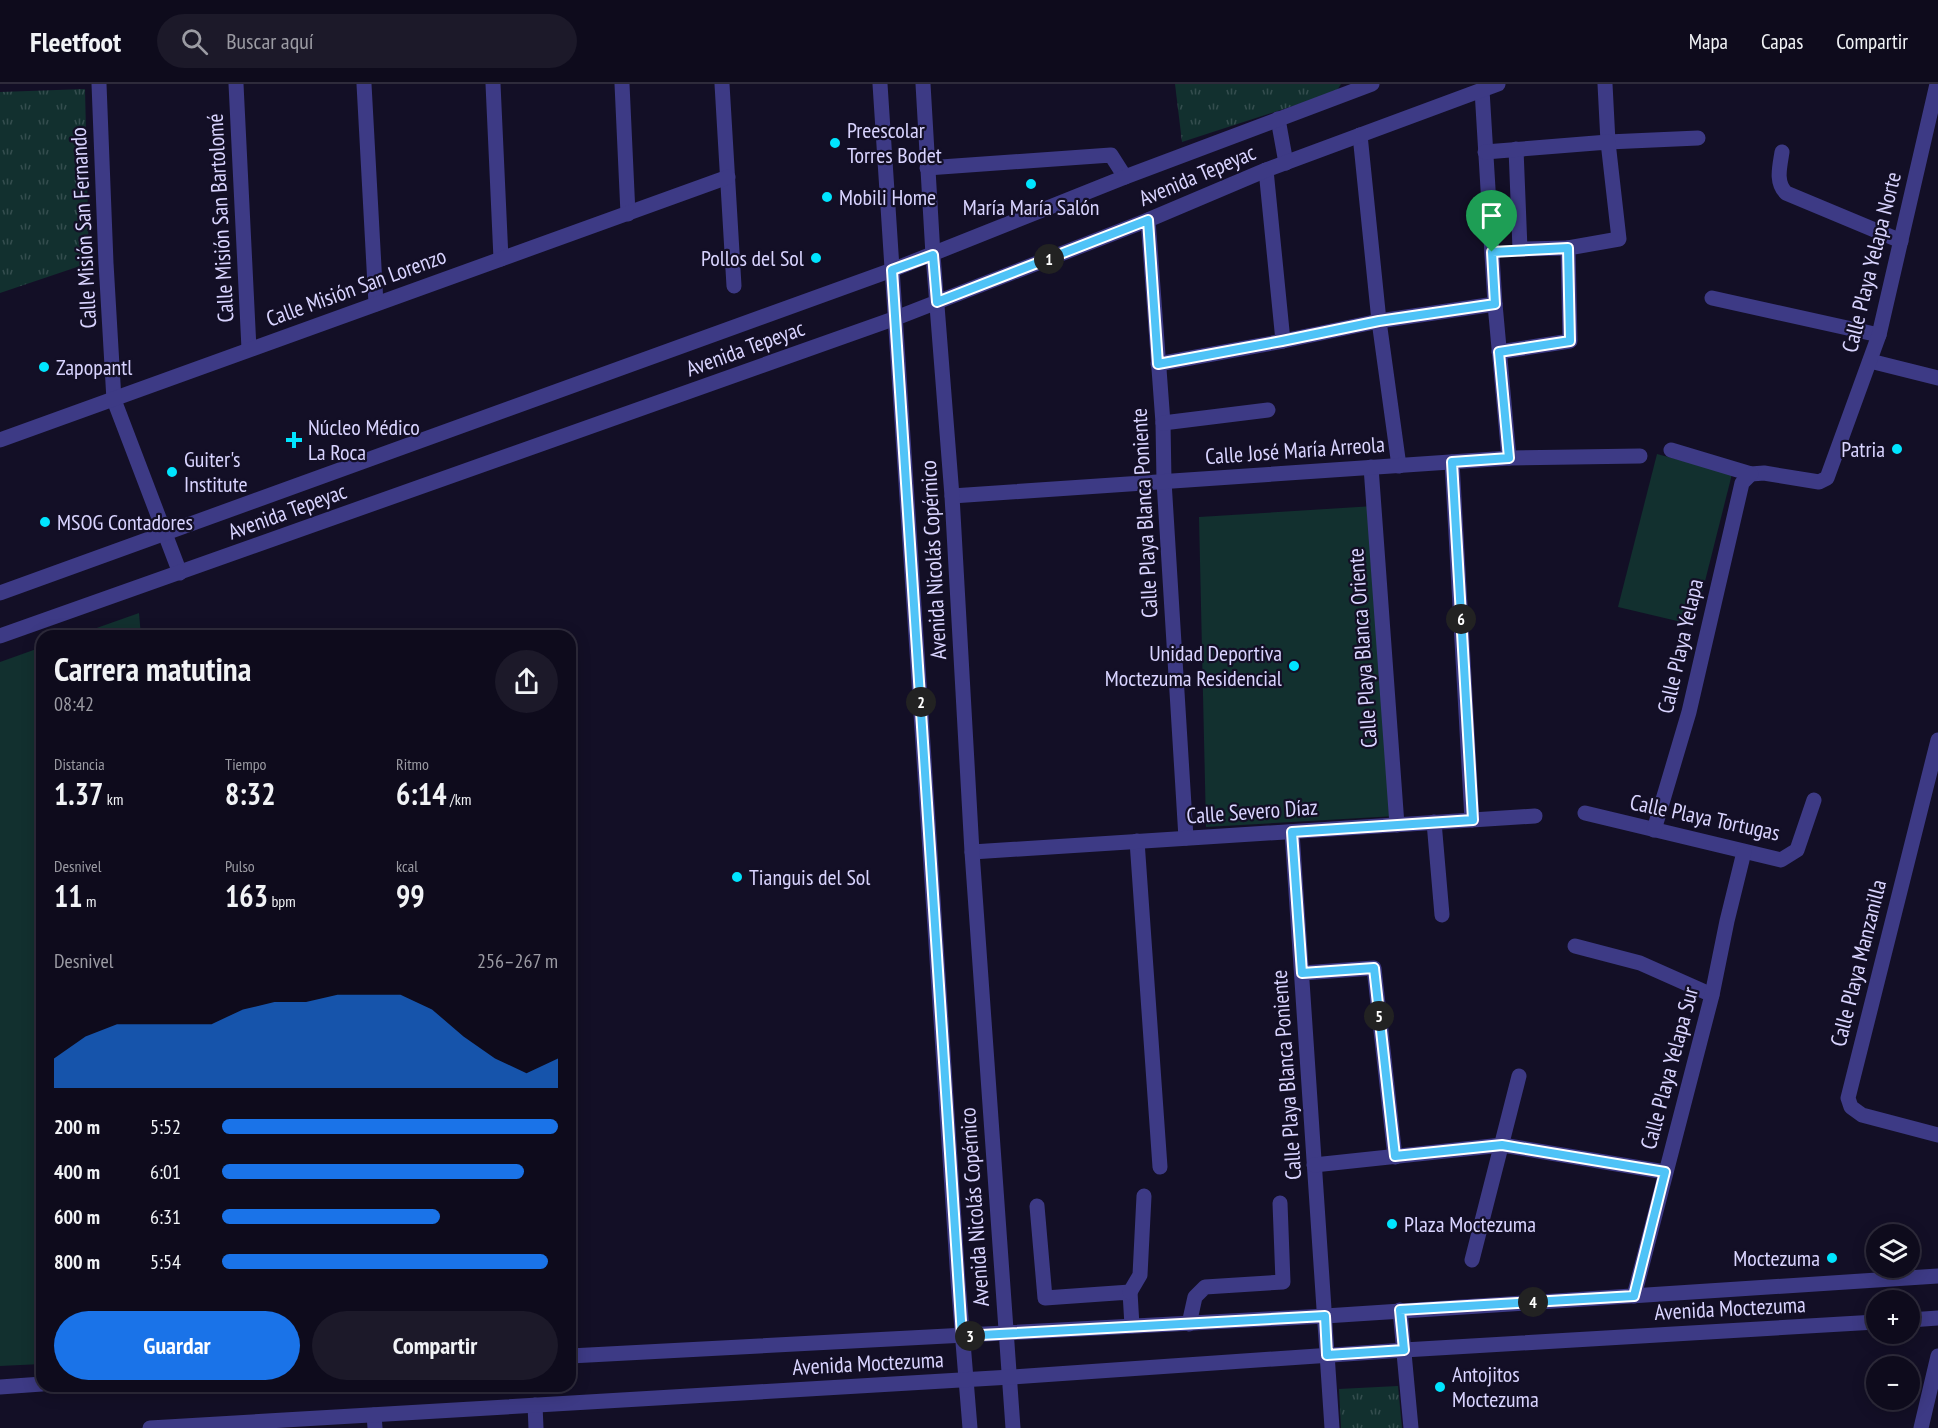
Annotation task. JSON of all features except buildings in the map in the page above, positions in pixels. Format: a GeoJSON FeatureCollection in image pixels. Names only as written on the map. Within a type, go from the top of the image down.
{"type":"FeatureCollection","features":[{"type":"Feature","properties":{"kind":"street","name":"Calle Misión San Fernando"},"geometry":{"type":"LineString","coordinates":[[99,84],[114,400],[180,573]]}},
{"type":"Feature","properties":{"kind":"street","name":"Calle Misión San Bartolomé"},"geometry":{"type":"LineString","coordinates":[[236,84],[249,349]]}},
{"type":"Feature","properties":{"kind":"street"},"geometry":{"type":"LineString","coordinates":[[364,84],[376,304]]}},
{"type":"Feature","properties":{"kind":"street"},"geometry":{"type":"LineString","coordinates":[[492,84],[501,259]]}},
{"type":"Feature","properties":{"kind":"street"},"geometry":{"type":"LineString","coordinates":[[622,84],[628,214]]}},
{"type":"Feature","properties":{"kind":"street"},"geometry":{"type":"LineString","coordinates":[[722,84],[734,286]]}},
{"type":"Feature","properties":{"kind":"street","name":"Avenida Nicolás Copérnico"},"geometry":{"type":"LineString","coordinates":[[880,84],[962,1336],[970,1428]]}},
{"type":"Feature","properties":{"kind":"street","name":"Avenida Nicolás Copérnico"},"geometry":{"type":"LineString","coordinates":[[922,84],[952,495],[972,852],[1014,1428]]}},
{"type":"Feature","properties":{"kind":"street","name":"Avenida Tepeyac"},"geometry":{"type":"LineString","coordinates":[[0,593],[933,255],[1125,177],[1371,84]]}},
{"type":"Feature","properties":{"kind":"street","name":"Avenida Tepeyac"},"geometry":{"type":"LineString","coordinates":[[0,636],[896,318],[1148,220],[1266,170],[1498,84]]}},
{"type":"Feature","properties":{"kind":"street"},"geometry":{"type":"LineString","coordinates":[[1492,252],[1568,248],[1620,239],[1608,142],[1605,84]]}},
{"type":"Feature","properties":{"kind":"street","name":"Calle Playa Yelapa Norte"},"geometry":{"type":"LineString","coordinates":[[1750,474],[1764,473],[1815,482],[1824,481],[1829,474],[1879,335],[1937,84]]}},
{"type":"Feature","properties":{"kind":"street"},"geometry":{"type":"LineString","coordinates":[[1482,90],[1495,304],[1509,458]]}},
{"type":"Feature","properties":{"kind":"street"},"geometry":{"type":"LineString","coordinates":[[1278,119],[1286,163]]}},
{"type":"Feature","properties":{"kind":"street"},"geometry":{"type":"LineString","coordinates":[[1360,135],[1379,321],[1399,465]]}},
{"type":"Feature","properties":{"kind":"street"},"geometry":{"type":"LineString","coordinates":[[1485,152],[1608,142],[1698,138]]}},
{"type":"Feature","properties":{"kind":"street"},"geometry":{"type":"LineString","coordinates":[[1516,149],[1520,249]]}},
{"type":"Feature","properties":{"kind":"street"},"geometry":{"type":"LineString","coordinates":[[1782,152],[1779,180],[1781,188],[1786,193],[1901,241]]}},
{"type":"Feature","properties":{"kind":"street"},"geometry":{"type":"LineString","coordinates":[[927,168],[1111,155],[1125,177]]}},
{"type":"Feature","properties":{"kind":"street"},"geometry":{"type":"LineString","coordinates":[[1266,170],[1282,341]]}},
{"type":"Feature","properties":{"kind":"street","name":"Calle Misión San Lorenzo"},"geometry":{"type":"LineString","coordinates":[[0,440],[728,177]]}},
{"type":"Feature","properties":{"kind":"street","name":"Calle Playa Blanca Poniente"},"geometry":{"type":"LineString","coordinates":[[1148,220],[1163,423],[1164,481],[1186,838]]}},
{"type":"Feature","properties":{"kind":"street"},"geometry":{"type":"LineString","coordinates":[[1499,352],[1570,341],[1568,248]]}},
{"type":"Feature","properties":{"kind":"street"},"geometry":{"type":"LineString","coordinates":[[1712,298],[1879,335]]}},
{"type":"Feature","properties":{"kind":"street"},"geometry":{"type":"LineString","coordinates":[[1158,364],[1379,321],[1495,304]]}},
{"type":"Feature","properties":{"kind":"street"},"geometry":{"type":"LineString","coordinates":[[1870,361],[1938,378]]}},
{"type":"Feature","properties":{"kind":"street"},"geometry":{"type":"LineString","coordinates":[[1163,423],[1268,410]]}},
{"type":"Feature","properties":{"kind":"street"},"geometry":{"type":"LineString","coordinates":[[1671,450],[1750,474]]}},
{"type":"Feature","properties":{"kind":"street","name":"Calle José María Arreola"},"geometry":{"type":"LineString","coordinates":[[952,495],[1509,458],[1640,456]]}},
{"type":"Feature","properties":{"kind":"street"},"geometry":{"type":"LineString","coordinates":[[1452,462],[1473,820]]}},
{"type":"Feature","properties":{"kind":"street","name":"Calle Playa Blanca Oriente"},"geometry":{"type":"LineString","coordinates":[[1371,467],[1397,825]]}},
{"type":"Feature","properties":{"kind":"street","name":"Calle Playa Yelapa"},"geometry":{"type":"LineString","coordinates":[[1654,830],[1689,712],[1742,483],[1750,474]]}},
{"type":"Feature","properties":{"kind":"street","name":"Calle Playa Manzanilla"},"geometry":{"type":"LineString","coordinates":[[1938,740],[1848,1098],[1851,1107],[1862,1115],[1938,1135]]}},
{"type":"Feature","properties":{"kind":"street","name":"Calle Playa Tortugas"},"geometry":{"type":"LineString","coordinates":[[1585,813],[1781,860],[1797,850],[1814,800]]}},
{"type":"Feature","properties":{"kind":"street","name":"Calle Severo Díaz"},"geometry":{"type":"LineString","coordinates":[[972,852],[1535,816]]}},
{"type":"Feature","properties":{"kind":"street"},"geometry":{"type":"LineString","coordinates":[[1434,822],[1442,915]]}},
{"type":"Feature","properties":{"kind":"street","name":"Calle Playa Blanca Poniente"},"geometry":{"type":"LineString","coordinates":[[1292,832],[1332,1428]]}},
{"type":"Feature","properties":{"kind":"street"},"geometry":{"type":"LineString","coordinates":[[1137,841],[1160,1167]]}},
{"type":"Feature","properties":{"kind":"street","name":"Calle Playa Yelapa Sur"},"geometry":{"type":"LineString","coordinates":[[1634,1296],[1712,995],[1744,852]]}},
{"type":"Feature","properties":{"kind":"street"},"geometry":{"type":"LineString","coordinates":[[1575,946],[1640,963],[1712,995]]}},
{"type":"Feature","properties":{"kind":"street"},"geometry":{"type":"LineString","coordinates":[[1302,973],[1374,968],[1395,1156]]}},
{"type":"Feature","properties":{"kind":"street"},"geometry":{"type":"LineString","coordinates":[[1472,1260],[1519,1076]]}},
{"type":"Feature","properties":{"kind":"street"},"geometry":{"type":"LineString","coordinates":[[1314,1165],[1502,1145],[1665,1172]]}},
{"type":"Feature","properties":{"kind":"street"},"geometry":{"type":"LineString","coordinates":[[1132,1326],[1130,1292],[1140,1275],[1144,1196]]}},
{"type":"Feature","properties":{"kind":"street"},"geometry":{"type":"LineString","coordinates":[[1189,1324],[1195,1297],[1205,1287],[1283,1282],[1280,1203]]}},
{"type":"Feature","properties":{"kind":"street"},"geometry":{"type":"LineString","coordinates":[[1037,1206],[1045,1298],[1130,1292]]}},
{"type":"Feature","properties":{"kind":"street","name":"Avenida Moctezuma"},"geometry":{"type":"LineString","coordinates":[[576,1356],[1189,1324],[1938,1276]]}},
{"type":"Feature","properties":{"kind":"street"},"geometry":{"type":"LineString","coordinates":[[1400,1310],[1411,1428]]}},
{"type":"Feature","properties":{"kind":"street"},"geometry":{"type":"LineString","coordinates":[[1920,1319],[1938,1318]]}},
{"type":"Feature","properties":{"kind":"street","name":"Avenida Moctezuma"},"geometry":{"type":"LineString","coordinates":[[150,1428],[375,1421],[535,1405],[1866,1323]]}},
{"type":"Feature","properties":{"kind":"street"},"geometry":{"type":"LineString","coordinates":[[1921,1428],[1938,1356]]}},
{"type":"Feature","properties":{"kind":"street"},"geometry":{"type":"LineString","coordinates":[[0,1387],[36,1384]]}},
{"type":"Feature","properties":{"kind":"street"},"geometry":{"type":"LineString","coordinates":[[535,1405],[536,1428]]}},
{"type":"Feature","properties":{"kind":"green space"},"geometry":{"type":"Polygon","coordinates":[[[1175,84],[1341,84],[1336,92],[1182,142],[1175,84]]]}},
{"type":"Feature","properties":{"kind":"green space"},"geometry":{"type":"Polygon","coordinates":[[[85,89],[89,263],[0,293],[0,92],[85,89]]]}},
{"type":"Feature","properties":{"kind":"green space"},"geometry":{"type":"Polygon","coordinates":[[[1657,454],[1732,474],[1694,625],[1618,607],[1657,454]]]}},
{"type":"Feature","properties":{"kind":"green space","name":"Unidad Deportiva Moctezuma Residencial"},"geometry":{"type":"Polygon","coordinates":[[[1374,506],[1396,816],[1206,827],[1199,517],[1374,506]]]}},
{"type":"Feature","properties":{"kind":"green space"},"geometry":{"type":"Polygon","coordinates":[[[139,613],[140,630],[91,630],[139,613]]]}},
{"type":"Feature","properties":{"kind":"green space"},"geometry":{"type":"Polygon","coordinates":[[[36,649],[36,1364],[0,1366],[0,662],[36,649]]]}},
{"type":"Feature","properties":{"kind":"green space"},"geometry":{"type":"Polygon","coordinates":[[[1398,1386],[1402,1428],[1341,1428],[1339,1389],[1398,1386]]]}},
{"type":"Feature","properties":{"kind":"place","name":"Preescolar Torres Bodet"},"geometry":{"type":"Point","coordinates":[835,143]}},
{"type":"Feature","properties":{"kind":"place","name":"María María Salón"},"geometry":{"type":"Point","coordinates":[1031,184]}},
{"type":"Feature","properties":{"kind":"place","name":"Mobili Home"},"geometry":{"type":"Point","coordinates":[827,197]}},
{"type":"Feature","properties":{"kind":"place","name":"Pollos del Sol"},"geometry":{"type":"Point","coordinates":[816,258]}},
{"type":"Feature","properties":{"kind":"place","name":"Zapopantl"},"geometry":{"type":"Point","coordinates":[44,367]}},
{"type":"Feature","properties":{"kind":"place","name":"Núcleo Médico La Roca"},"geometry":{"type":"Point","coordinates":[294,440]}},
{"type":"Feature","properties":{"kind":"place","name":"Patria"},"geometry":{"type":"Point","coordinates":[1897,449]}},
{"type":"Feature","properties":{"kind":"place","name":"Guiter's Institute"},"geometry":{"type":"Point","coordinates":[172,472]}},
{"type":"Feature","properties":{"kind":"place","name":"MSOG Contadores"},"geometry":{"type":"Point","coordinates":[45,522]}},
{"type":"Feature","properties":{"kind":"place","name":"Unidad Deportiva Moctezuma Residencial"},"geometry":{"type":"Point","coordinates":[1294,666]}},
{"type":"Feature","properties":{"kind":"place","name":"Tianguis del Sol"},"geometry":{"type":"Point","coordinates":[737,877]}},
{"type":"Feature","properties":{"kind":"place","name":"Plaza Moctezuma"},"geometry":{"type":"Point","coordinates":[1392,1224]}},
{"type":"Feature","properties":{"kind":"place","name":"Moctezuma"},"geometry":{"type":"Point","coordinates":[1832,1258]}},
{"type":"Feature","properties":{"kind":"place","name":"Antojitos Moctezuma"},"geometry":{"type":"Point","coordinates":[1440,1387]}},
{"type":"Feature","properties":{"kind":"route"},"geometry":{"type":"LineString","coordinates":[[1148,220],[1158,364],[1379,321],[1495,304],[1492,252],[1568,248],[1570,341],[1499,352],[1509,458],[1452,462],[1473,820],[1292,832],[1302,973],[1374,968],[1395,1156],[1502,1145],[1665,1172],[1634,1296],[1400,1310],[1404,1350],[1327,1355],[1325,1316],[962,1336],[892,270],[933,255],[937,302],[1148,220]]}}]}
